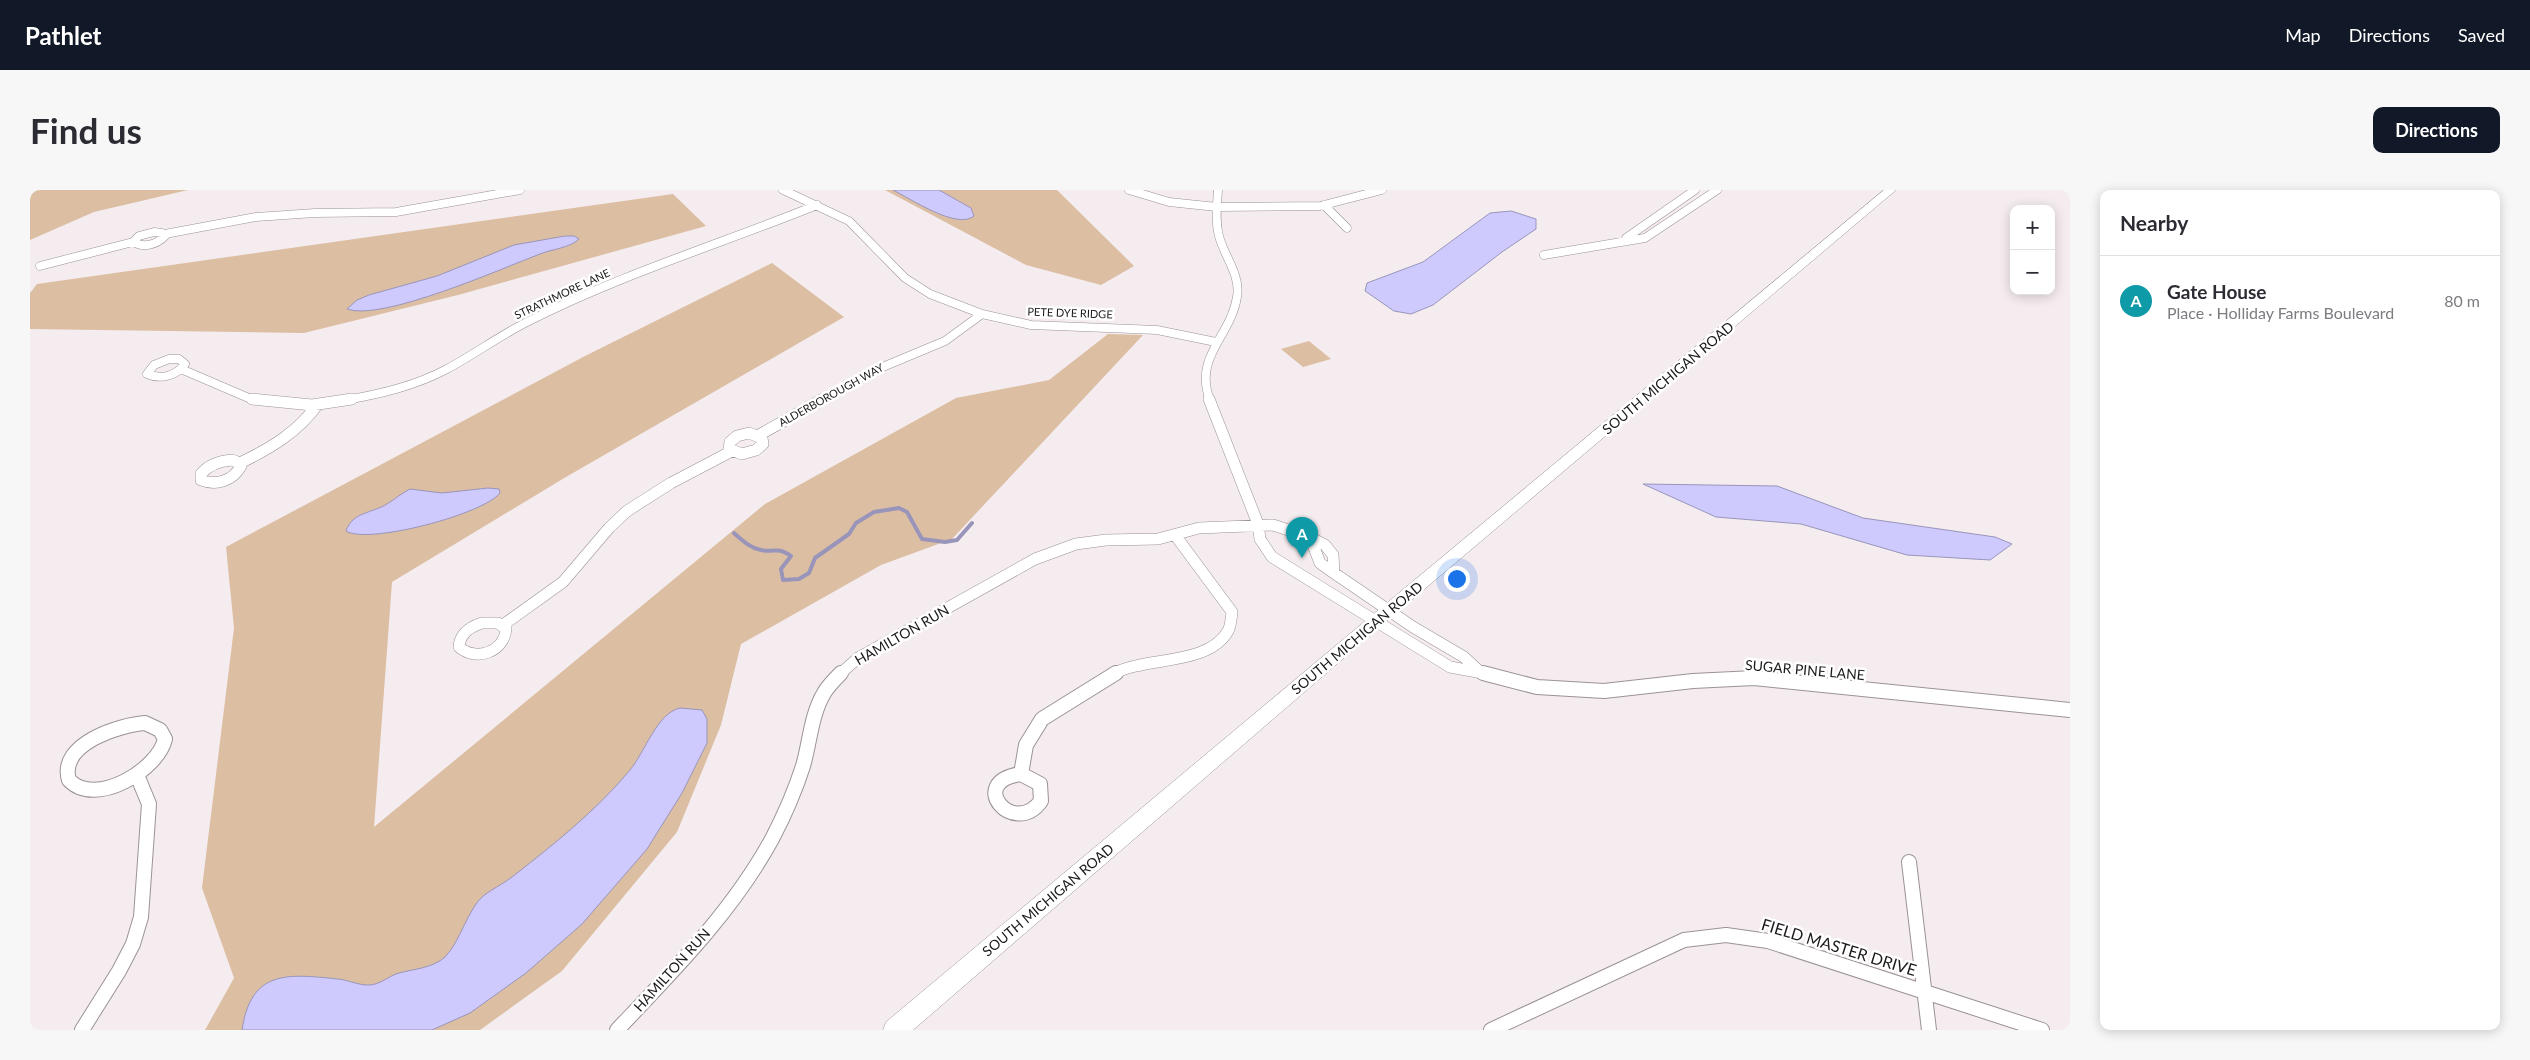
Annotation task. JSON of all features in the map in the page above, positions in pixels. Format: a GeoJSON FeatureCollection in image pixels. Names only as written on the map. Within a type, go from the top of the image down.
{"type":"FeatureCollection","features":[{"type":"Feature","properties":{"kind":"main road","name":"SOUTH MICHIGAN ROAD"},"geometry":{"type":"LineString","coordinates":[[895,1030],[1383,616],[1891,190]]}},
{"type":"Feature","properties":{"kind":"street"},"geometry":{"type":"LineString","coordinates":[[40,266],[133,242],[142,245],[152,244],[162,240],[165,234],[256,217],[315,213],[396,212],[520,190]]}},
{"type":"Feature","properties":{"kind":"street","name":"PETE DYE RIDGE"},"geometry":{"type":"LineString","coordinates":[[783,190],[849,221],[905,278],[930,294],[982,314],[1031,325],[1122,327],[1156,330],[1216,342]]}},
{"type":"Feature","properties":{"kind":"street"},"geometry":{"type":"LineString","coordinates":[[1129,190],[1169,202],[1217,207],[1324,205],[1382,190]]}},
{"type":"Feature","properties":{"kind":"street"},"geometry":{"type":"LineString","coordinates":[[1218,190],[1219,234],[1238,290],[1238,298],[1229,325],[1216,342],[1205,367],[1205,388],[1258,524],[1257,529],[1262,543],[1275,560],[1383,616]]}},
{"type":"Feature","properties":{"kind":"street"},"geometry":{"type":"LineString","coordinates":[[1626,241],[1626,238],[1695,190]]}},
{"type":"Feature","properties":{"kind":"street"},"geometry":{"type":"LineString","coordinates":[[1544,255],[1645,238],[1678,218],[1717,190]]}},
{"type":"Feature","properties":{"kind":"street","name":"STRATHMORE LANE"},"geometry":{"type":"LineString","coordinates":[[182,369],[251,399],[318,404],[368,397],[430,378],[525,323],[670,260],[740,236],[817,205]]}},
{"type":"Feature","properties":{"kind":"street"},"geometry":{"type":"LineString","coordinates":[[1324,205],[1347,228]]}},
{"type":"Feature","properties":{"kind":"street"},"geometry":{"type":"LineString","coordinates":[[1662,213],[1678,218]]}},
{"type":"Feature","properties":{"kind":"street","name":"ALDERBOROUGH WAY"},"geometry":{"type":"LineString","coordinates":[[759,435],[873,370],[945,342],[982,314]]}},
{"type":"Feature","properties":{"kind":"street"},"geometry":{"type":"LineString","coordinates":[[240,463],[271,449],[301,428],[318,404]]}},
{"type":"Feature","properties":{"kind":"street"},"geometry":{"type":"LineString","coordinates":[[749,433],[759,435],[763,444],[757,450],[742,454],[732,451],[728,445],[733,438],[749,433]]}},
{"type":"Feature","properties":{"kind":"street"},"geometry":{"type":"LineString","coordinates":[[503,625],[549,593],[569,576],[613,523],[626,512],[732,451]]}},
{"type":"Feature","properties":{"kind":"street","name":"HAMILTON RUN"},"geometry":{"type":"LineString","coordinates":[[617,1030],[697,946],[744,885],[772,839],[791,799],[804,765],[817,708],[824,693],[843,670],[874,649],[1050,553],[1091,542],[1141,541],[1175,535],[1199,528],[1258,524],[1284,528],[1310,537],[1320,563],[1383,616]]}},
{"type":"Feature","properties":{"kind":"street"},"geometry":{"type":"LineString","coordinates":[[1021,774],[1022,753],[1032,730],[1042,720],[1117,672],[1148,662],[1195,654],[1219,644],[1228,633],[1232,623],[1232,612],[1229,606],[1175,535]]}},
{"type":"Feature","properties":{"kind":"street","name":"SUGAR PINE LANE"},"geometry":{"type":"LineString","coordinates":[[1383,616],[1450,667],[1480,672],[1537,687],[1568,691],[1604,692],[1693,681],[1754,678],[2070,710]]}},
{"type":"Feature","properties":{"kind":"street"},"geometry":{"type":"LineString","coordinates":[[145,723],[156,726],[163,732],[164,742],[160,753],[137,775],[114,786],[91,790],[79,789],[70,784],[66,776],[68,766],[74,755],[98,736],[130,724],[145,723]]}},
{"type":"Feature","properties":{"kind":"street"},"geometry":{"type":"LineString","coordinates":[[82,1030],[119,971],[133,944],[142,917],[149,804],[137,775]]}},
{"type":"Feature","properties":{"kind":"street"},"geometry":{"type":"LineString","coordinates":[[1910,862],[1929,1030]]}},
{"type":"Feature","properties":{"kind":"street","name":"FIELD MASTER DRIVE"},"geometry":{"type":"LineString","coordinates":[[1491,1030],[1684,940],[1726,935],[1768,941],[2042,1030]]}},
{"type":"Feature","properties":{"kind":"shaded area"},"geometry":{"type":"Polygon","coordinates":[[[30,190],[188,190],[94,212],[30,240],[30,190]]]}},
{"type":"Feature","properties":{"kind":"shaded area"},"geometry":{"type":"Polygon","coordinates":[[[885,190],[1057,190],[1134,266],[1101,285],[1026,265],[885,190]]]}},
{"type":"Feature","properties":{"kind":"shaded area"},"geometry":{"type":"Polygon","coordinates":[[[893,190],[939,190],[971,208],[974,216],[966,219],[957,219],[946,216],[934,212],[893,190]]]}},
{"type":"Feature","properties":{"kind":"shaded area"},"geometry":{"type":"Polygon","coordinates":[[[673,194],[706,226],[458,295],[304,333],[30,329],[30,293],[37,284],[673,194]]]}},
{"type":"Feature","properties":{"kind":"shaded area"},"geometry":{"type":"Polygon","coordinates":[[[1511,211],[1536,219],[1536,229],[1502,252],[1433,305],[1411,314],[1394,311],[1365,291],[1367,283],[1423,262],[1490,213],[1511,211]]]}},
{"type":"Feature","properties":{"kind":"shaded area"},"geometry":{"type":"Polygon","coordinates":[[[574,236],[579,239],[566,246],[413,301],[364,311],[347,309],[357,300],[369,295],[437,276],[514,245],[574,236]]]}},
{"type":"Feature","properties":{"kind":"shaded area"},"geometry":{"type":"Polygon","coordinates":[[[772,263],[844,317],[566,477],[392,582],[374,827],[765,504],[956,398],[1049,380],[1108,334],[1143,335],[952,539],[881,565],[741,644],[721,725],[677,832],[562,971],[480,1030],[205,1030],[234,978],[202,888],[234,628],[226,547],[585,356],[772,263]]]}},
{"type":"Feature","properties":{"kind":"shaded area"},"geometry":{"type":"Polygon","coordinates":[[[1309,341],[1331,359],[1303,367],[1281,349],[1309,341]]]}},
{"type":"Feature","properties":{"kind":"shaded area"},"geometry":{"type":"Polygon","coordinates":[[[1643,484],[1777,486],[1863,518],[1995,537],[2012,544],[1990,560],[1907,555],[1801,524],[1716,517],[1643,484]]]}},
{"type":"Feature","properties":{"kind":"shaded area"},"geometry":{"type":"Polygon","coordinates":[[[488,488],[499,489],[500,493],[490,501],[472,510],[450,518],[400,531],[377,534],[358,534],[346,531],[358,516],[387,504],[410,489],[442,493],[488,488]]]}},
{"type":"Feature","properties":{"kind":"shaded area"},"geometry":{"type":"Polygon","coordinates":[[[680,708],[702,710],[707,719],[707,743],[682,793],[647,849],[582,924],[526,973],[470,1013],[432,1030],[242,1030],[247,1010],[254,996],[263,986],[275,980],[303,976],[373,985],[395,974],[429,966],[440,961],[450,951],[473,909],[483,896],[512,877],[603,800],[636,762],[658,725],[672,711],[680,708]]]}},
{"type":"Feature","properties":{"kind":"waterway"},"geometry":{"type":"LineString","coordinates":[[734,533],[753,547],[766,551],[779,550],[791,556],[781,569],[783,580],[799,579],[809,573],[815,558],[849,534],[856,523],[874,512],[899,508],[907,512],[922,539],[945,542],[957,540],[972,523]]}},
{"type":"Feature","properties":{"kind":"place","name":"Gate House"},"geometry":{"type":"Point","coordinates":[1302,558]}}]}
